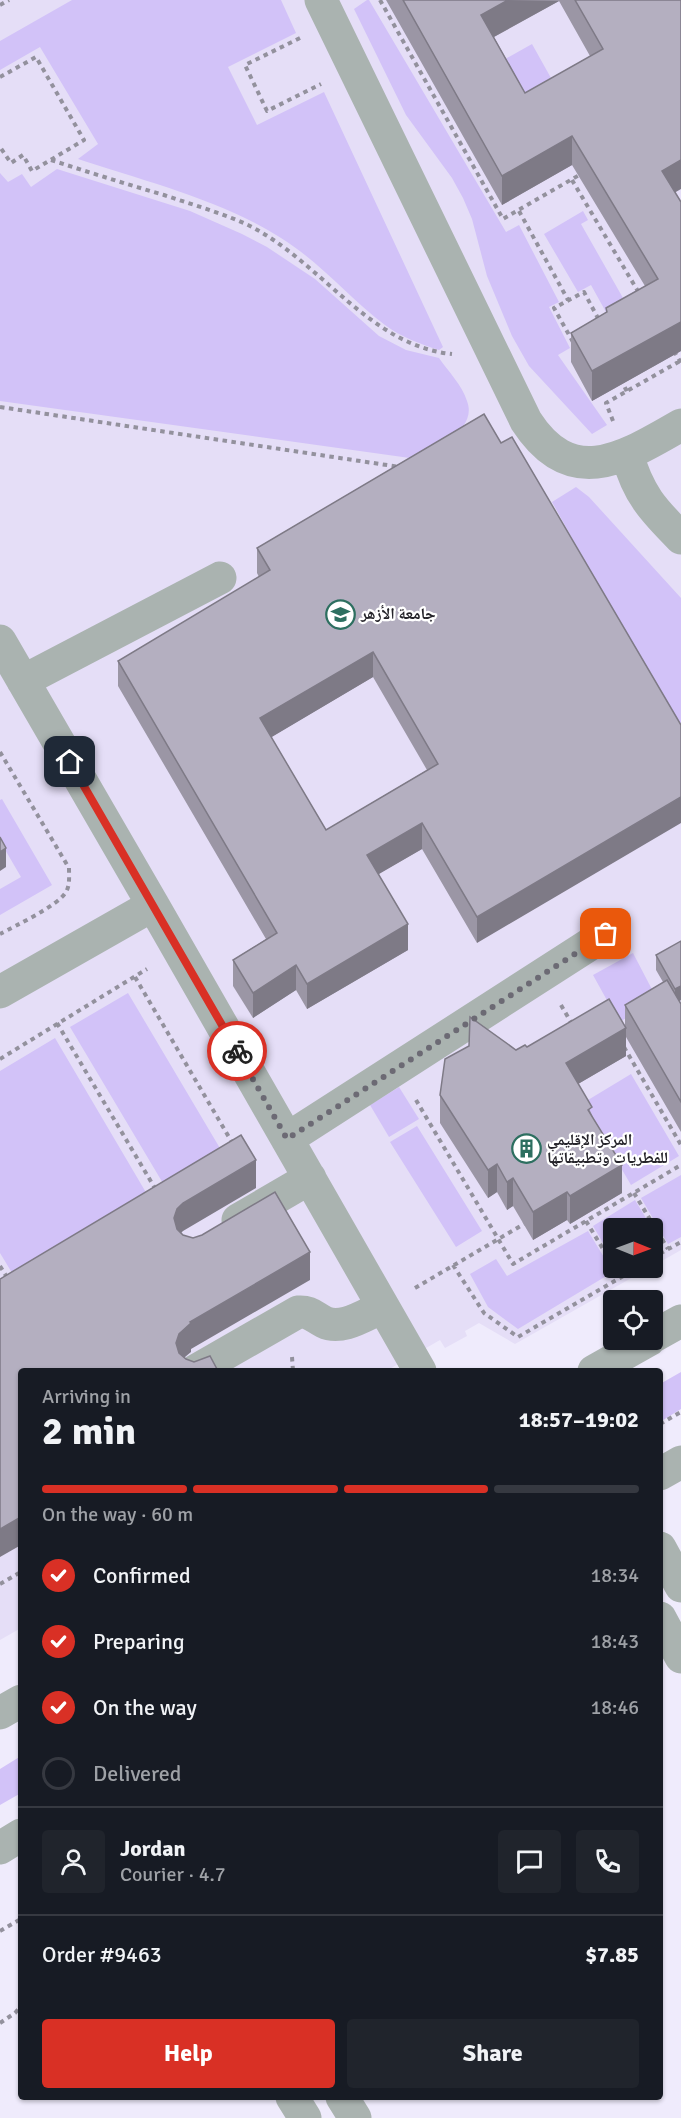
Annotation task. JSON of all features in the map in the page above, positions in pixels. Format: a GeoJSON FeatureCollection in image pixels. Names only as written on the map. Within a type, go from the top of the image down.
{"type":"FeatureCollection","features":[{"type":"Feature","properties":{"kind":"street"},"geometry":{"type":"LineString","coordinates":[[321,0],[526,421],[536,435],[562,456],[595,463],[613,460],[627,454],[681,425]]}},
{"type":"Feature","properties":{"kind":"street"},"geometry":{"type":"LineString","coordinates":[[627,454],[633,476],[643,495],[655,512],[681,538]]}},
{"type":"Feature","properties":{"kind":"street"},"geometry":{"type":"LineString","coordinates":[[23,681],[220,578]]}},
{"type":"Feature","properties":{"kind":"street"},"geometry":{"type":"LineString","coordinates":[[0,641],[418,1368]]}},
{"type":"Feature","properties":{"kind":"street"},"geometry":{"type":"LineString","coordinates":[[0,992],[153,904]]}},
{"type":"Feature","properties":{"kind":"street"},"geometry":{"type":"LineString","coordinates":[[287,1139],[606,934]]}},
{"type":"Feature","properties":{"kind":"street"},"geometry":{"type":"LineString","coordinates":[[212,1235],[310,1178]]}},
{"type":"Feature","properties":{"kind":"street"},"geometry":{"type":"LineString","coordinates":[[200,1368],[298,1312],[305,1311],[324,1323],[342,1324],[383,1307]]}},
{"type":"Feature","properties":{"kind":"street"},"geometry":{"type":"LineString","coordinates":[[663,1331],[681,1321]]}},
{"type":"Feature","properties":{"kind":"street"},"geometry":{"type":"LineString","coordinates":[[599,1368],[630,1350]]}},
{"type":"Feature","properties":{"kind":"street"},"geometry":{"type":"LineString","coordinates":[[663,1472],[681,1461]]}},
{"type":"Feature","properties":{"kind":"street"},"geometry":{"type":"LineString","coordinates":[[663,1553],[681,1586]]}},
{"type":"Feature","properties":{"kind":"street"},"geometry":{"type":"LineString","coordinates":[[663,1624],[681,1657]]}},
{"type":"Feature","properties":{"kind":"street"},"geometry":{"type":"LineString","coordinates":[[0,1713],[18,1703]]}},
{"type":"Feature","properties":{"kind":"street"},"geometry":{"type":"LineString","coordinates":[[0,1848],[18,1837]]}},
{"type":"Feature","properties":{"kind":"street"},"geometry":{"type":"LineString","coordinates":[[294,2100],[305,2118]]}},
{"type":"Feature","properties":{"kind":"street"},"geometry":{"type":"LineString","coordinates":[[344,2100],[355,2118]]}},
{"type":"Feature","properties":{"kind":"path"},"geometry":{"type":"LineString","coordinates":[[0,6],[9,0]]}},
{"type":"Feature","properties":{"kind":"path"},"geometry":{"type":"LineString","coordinates":[[380,0],[503,219],[582,174]]}},
{"type":"Feature","properties":{"kind":"path"},"geometry":{"type":"LineString","coordinates":[[387,12],[394,8]]}},
{"type":"Feature","properties":{"kind":"path"},"geometry":{"type":"LineString","coordinates":[[306,35],[245,64],[267,111],[327,82]]}},
{"type":"Feature","properties":{"kind":"path"},"geometry":{"type":"LineString","coordinates":[[0,77],[36,57],[84,140],[33,171],[23,155],[11,163],[0,147]]}},
{"type":"Feature","properties":{"kind":"path"},"geometry":{"type":"LineString","coordinates":[[51,160],[220,213],[251,227],[299,258],[389,334],[410,344],[431,351],[451,354],[491,347]]}},
{"type":"Feature","properties":{"kind":"path"},"geometry":{"type":"LineString","coordinates":[[572,180],[641,296]]}},
{"type":"Feature","properties":{"kind":"path"},"geometry":{"type":"LineString","coordinates":[[519,211],[568,300]]}},
{"type":"Feature","properties":{"kind":"path"},"geometry":{"type":"LineString","coordinates":[[582,341],[575,345],[554,308],[584,292],[604,329]]}},
{"type":"Feature","properties":{"kind":"path"},"geometry":{"type":"LineString","coordinates":[[627,454],[606,403],[681,362],[669,343]]}},
{"type":"Feature","properties":{"kind":"path"},"geometry":{"type":"LineString","coordinates":[[617,372],[627,392]]}},
{"type":"Feature","properties":{"kind":"path"},"geometry":{"type":"LineString","coordinates":[[0,407],[403,467]]}},
{"type":"Feature","properties":{"kind":"path"},"geometry":{"type":"LineString","coordinates":[[0,752],[69,868],[70,881],[66,893],[56,902],[0,934]]}},
{"type":"Feature","properties":{"kind":"path"},"geometry":{"type":"LineString","coordinates":[[0,1059],[179,950]]}},
{"type":"Feature","properties":{"kind":"path"},"geometry":{"type":"LineString","coordinates":[[543,975],[575,1029]]}},
{"type":"Feature","properties":{"kind":"path"},"geometry":{"type":"LineString","coordinates":[[135,977],[234,1145]]}},
{"type":"Feature","properties":{"kind":"path"},"geometry":{"type":"LineString","coordinates":[[57,1023],[157,1191]]}},
{"type":"Feature","properties":{"kind":"path"},"geometry":{"type":"LineString","coordinates":[[622,1043],[681,1145]]}},
{"type":"Feature","properties":{"kind":"path"},"geometry":{"type":"LineString","coordinates":[[397,1068],[513,1264],[681,1165]]}},
{"type":"Feature","properties":{"kind":"path"},"geometry":{"type":"LineString","coordinates":[[634,1193],[668,1250]]}},
{"type":"Feature","properties":{"kind":"path"},"geometry":{"type":"LineString","coordinates":[[586,1221],[603,1249]]}},
{"type":"Feature","properties":{"kind":"path"},"geometry":{"type":"LineString","coordinates":[[383,1307],[524,1224]]}},
{"type":"Feature","properties":{"kind":"path"},"geometry":{"type":"LineString","coordinates":[[663,1252],[681,1242]]}},
{"type":"Feature","properties":{"kind":"path"},"geometry":{"type":"LineString","coordinates":[[453,1265],[484,1313],[518,1337],[620,1278]]}},
{"type":"Feature","properties":{"kind":"path"},"geometry":{"type":"LineString","coordinates":[[0,1266],[9,1282]]}},
{"type":"Feature","properties":{"kind":"path"},"geometry":{"type":"LineString","coordinates":[[663,1422],[681,1412]]}},
{"type":"Feature","properties":{"kind":"path"},"geometry":{"type":"LineString","coordinates":[[0,1584],[18,1574]]}},
{"type":"Feature","properties":{"kind":"path"},"geometry":{"type":"LineString","coordinates":[[0,1931],[18,1921]]}},
{"type":"Feature","properties":{"kind":"path"},"geometry":{"type":"LineString","coordinates":[[0,2023],[18,2010]]}},
{"type":"Feature","properties":{"kind":"shaded area","name":"جامعة الأزهر"},"geometry":{"type":"Polygon","coordinates":[[[0,0],[681,0],[681,1250],[663,1260],[663,1218],[603,1218],[603,1278],[631,1278],[610,1290],[603,1290],[603,1294],[515,1344],[479,1323],[465,1331],[467,1336],[445,1348],[440,1340],[391,1368],[18,1368],[18,1630],[0,1640],[0,0]]]}},
{"type":"Feature","properties":{"kind":"shaded area"},"geometry":{"type":"Polygon","coordinates":[[[72,0],[281,0],[296,33],[228,67],[257,125],[324,92],[443,347],[439,350],[432,348],[391,329],[309,258],[258,225],[182,192],[78,159],[98,144],[40,47],[0,70],[0,41],[72,0]]]}},
{"type":"Feature","properties":{"kind":"shaded area"},"geometry":{"type":"Polygon","coordinates":[[[367,0],[506,232],[519,225],[559,302],[549,307],[570,348],[558,355],[607,425],[592,434],[529,366],[512,336],[487,276],[472,219],[463,198],[452,178],[406,115],[354,9],[367,0]]]}},
{"type":"Feature","properties":{"kind":"shaded area"},"geometry":{"type":"Polygon","coordinates":[[[532,44],[551,78],[517,98],[498,63],[532,44]]]}},
{"type":"Feature","properties":{"kind":"shaded area"},"geometry":{"type":"Polygon","coordinates":[[[57,169],[190,211],[267,247],[315,279],[379,336],[406,350],[439,358],[467,401],[469,411],[461,429],[444,443],[417,459],[0,401],[0,173],[8,182],[22,174],[31,187],[57,169]]]}},
{"type":"Feature","properties":{"kind":"shaded area"},"geometry":{"type":"Polygon","coordinates":[[[583,211],[588,220],[581,224],[623,298],[635,291],[643,305],[612,323],[591,285],[578,292],[544,234],[583,211]]]}},
{"type":"Feature","properties":{"kind":"shaded area"},"geometry":{"type":"Polygon","coordinates":[[[576,487],[589,497],[681,598],[681,734],[552,502],[576,487]]]}},
{"type":"Feature","properties":{"kind":"shaded area"},"geometry":{"type":"Polygon","coordinates":[[[2,799],[52,885],[0,915],[0,889],[21,877],[0,841],[0,800],[2,799]]]}},
{"type":"Feature","properties":{"kind":"shaded area"},"geometry":{"type":"Polygon","coordinates":[[[633,953],[658,1001],[619,1022],[593,975],[633,953]]]}},
{"type":"Feature","properties":{"kind":"shaded area"},"geometry":{"type":"Polygon","coordinates":[[[128,993],[224,1155],[167,1190],[70,1027],[128,993]]]}},
{"type":"Feature","properties":{"kind":"shaded area"},"geometry":{"type":"Polygon","coordinates":[[[55,1038],[151,1201],[17,1281],[0,1253],[0,1071],[55,1038]]]}},
{"type":"Feature","properties":{"kind":"shaded area"},"geometry":{"type":"Polygon","coordinates":[[[631,1074],[679,1156],[631,1185],[583,1103],[631,1074]]]}},
{"type":"Feature","properties":{"kind":"shaded area"},"geometry":{"type":"Polygon","coordinates":[[[399,1087],[419,1119],[389,1137],[370,1105],[399,1087]]]}},
{"type":"Feature","properties":{"kind":"shaded area"},"geometry":{"type":"Polygon","coordinates":[[[417,1126],[482,1231],[456,1247],[390,1142],[417,1126]]]}},
{"type":"Feature","properties":{"kind":"shaded area"},"geometry":{"type":"Polygon","coordinates":[[[681,1175],[681,1237],[668,1244],[663,1235],[663,1218],[653,1218],[641,1198],[681,1175]]]}},
{"type":"Feature","properties":{"kind":"shaded area"},"geometry":{"type":"Polygon","coordinates":[[[635,1200],[646,1218],[606,1218],[635,1200]]]}},
{"type":"Feature","properties":{"kind":"shaded area"},"geometry":{"type":"Polygon","coordinates":[[[603,1220],[603,1243],[593,1226],[603,1220]]]}},
{"type":"Feature","properties":{"kind":"shaded area"},"geometry":{"type":"Polygon","coordinates":[[[588,1231],[603,1256],[603,1278],[518,1329],[488,1307],[470,1274],[496,1259],[507,1276],[588,1231]]]}},
{"type":"Feature","properties":{"kind":"shaded area"},"geometry":{"type":"Polygon","coordinates":[[[681,1372],[681,1409],[663,1420],[663,1382],[681,1372]]]}},
{"type":"Feature","properties":{"kind":"shaded area"},"geometry":{"type":"Polygon","coordinates":[[[18,1758],[18,1795],[0,1805],[0,1769],[18,1758]]]}},
{"type":"Feature","properties":{"kind":"building"},"geometry":{"type":"Polygon","coordinates":[[[403,0],[508,0],[481,15],[525,93],[603,49],[575,0],[681,0],[681,160],[662,171],[681,202],[681,322],[592,371],[571,333],[607,312],[606,308],[658,279],[572,136],[502,176],[403,0]]]}},
{"type":"Feature","properties":{"kind":"building"},"geometry":{"type":"Polygon","coordinates":[[[484,414],[501,443],[512,437],[681,725],[681,797],[477,917],[422,823],[367,855],[408,924],[307,984],[296,965],[253,993],[233,960],[277,933],[118,661],[270,570],[257,548],[484,414]],[[373,652],[260,718],[326,830],[438,764],[373,652]]]}},
{"type":"Feature","properties":{"kind":"building"},"geometry":{"type":"Polygon","coordinates":[[[0,837],[6,848],[0,852],[0,837]]]}},
{"type":"Feature","properties":{"kind":"building"},"geometry":{"type":"Polygon","coordinates":[[[681,941],[681,986],[675,989],[656,955],[681,941]]]}},
{"type":"Feature","properties":{"kind":"building"},"geometry":{"type":"Polygon","coordinates":[[[667,980],[681,1004],[681,1102],[625,1005],[667,980]]]}},
{"type":"Feature","properties":{"kind":"building","name":"المركز الإقليمي للفطريات وتطبيقاتها"},"geometry":{"type":"Polygon","coordinates":[[[609,999],[626,1028],[566,1063],[592,1107],[588,1110],[622,1165],[570,1196],[567,1192],[533,1212],[513,1178],[507,1182],[497,1164],[488,1170],[440,1095],[445,1059],[469,1046],[470,1017],[516,1050],[525,1045],[527,1047],[609,999]]]}},
{"type":"Feature","properties":{"kind":"building"},"geometry":{"type":"Polygon","coordinates":[[[241,1135],[256,1160],[183,1203],[177,1209],[174,1218],[177,1229],[183,1235],[193,1238],[202,1235],[275,1192],[310,1252],[190,1322],[179,1334],[176,1343],[179,1353],[194,1362],[210,1356],[216,1368],[18,1368],[18,1519],[0,1529],[0,1279],[241,1135]]]}},
{"type":"Feature","properties":{"kind":"way so far"},"geometry":{"type":"LineString","coordinates":[[237,1051],[287,1139],[606,934]]}},
{"type":"Feature","properties":{"kind":"place","name":"جامعة الأزهر"},"geometry":{"type":"Point","coordinates":[340,614]}},
{"type":"Feature","properties":{"kind":"place","name":"المركز الإقليمي للفطريات وتطبيقاتها"},"geometry":{"type":"Point","coordinates":[526,1149]}},
{"type":"Feature","properties":{"kind":"route"},"geometry":{"type":"LineString","coordinates":[[70,762],[237,1051]]}}]}
